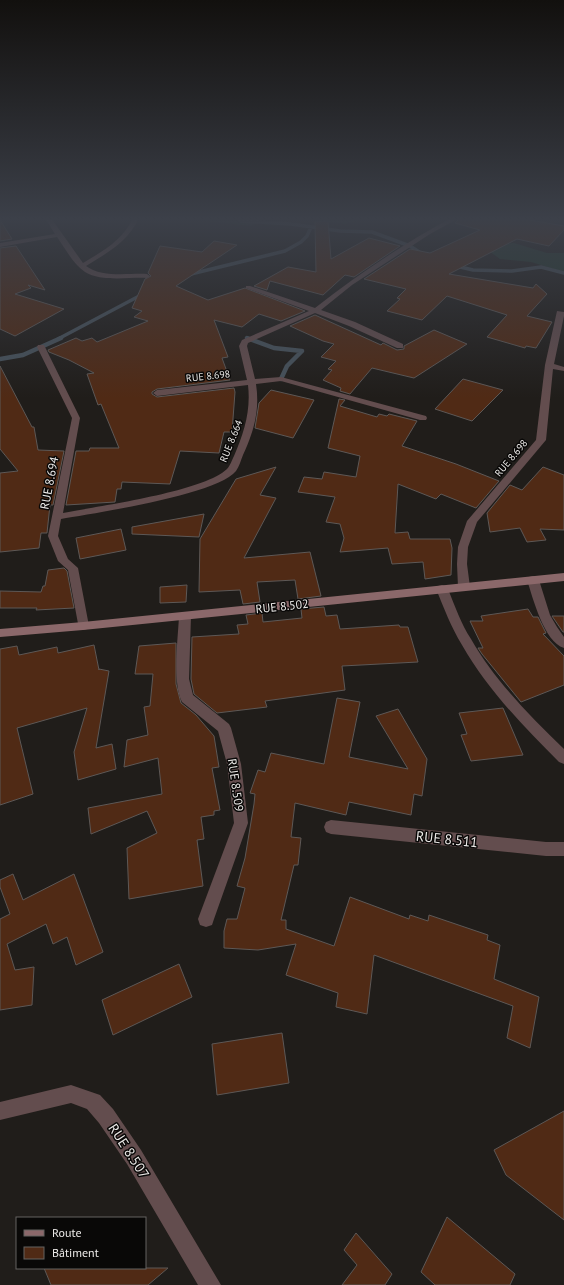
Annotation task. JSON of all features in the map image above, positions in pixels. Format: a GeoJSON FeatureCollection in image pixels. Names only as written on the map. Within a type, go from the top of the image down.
{"type":"FeatureCollection","features":[{"type":"Feature","properties":{"kind":"main road","name":"RUE 8.502"},"geometry":{"type":"LineString","coordinates":[[0,633],[184,616],[564,577]]}},
{"type":"Feature","properties":{"kind":"street"},"geometry":{"type":"LineString","coordinates":[[317,310],[359,278]]}},
{"type":"Feature","properties":{"kind":"street"},"geometry":{"type":"LineString","coordinates":[[248,287],[317,310],[400,346]]}},
{"type":"Feature","properties":{"kind":"street","name":"RUE 8.664"},"geometry":{"type":"LineString","coordinates":[[56,517],[130,504],[208,484],[225,476],[232,470],[252,418],[254,395],[249,364],[243,346],[245,342],[317,310]]}},
{"type":"Feature","properties":{"kind":"street","name":"RUE 8.698"},"geometry":{"type":"LineString","coordinates":[[464,587],[462,564],[464,548],[472,521],[541,440],[549,366],[560,313],[564,314]]}},
{"type":"Feature","properties":{"kind":"street","name":"RUE 8.694"},"geometry":{"type":"LineString","coordinates":[[41,347],[76,418],[53,536],[63,561],[73,568],[83,626]]}},
{"type":"Feature","properties":{"kind":"street"},"geometry":{"type":"LineString","coordinates":[[549,366],[564,369]]}},
{"type":"Feature","properties":{"kind":"street","name":"RUE 8.698"},"geometry":{"type":"LineString","coordinates":[[157,393],[281,379],[423,418]]}},
{"type":"Feature","properties":{"kind":"street"},"geometry":{"type":"LineString","coordinates":[[533,580],[544,615],[557,638],[564,644]]}},
{"type":"Feature","properties":{"kind":"street"},"geometry":{"type":"LineString","coordinates":[[442,589],[466,641],[489,677],[532,727],[564,758]]}},
{"type":"Feature","properties":{"kind":"street","name":"RUE 8.509"},"geometry":{"type":"LineString","coordinates":[[184,616],[183,680],[187,698],[224,728],[234,764],[241,823],[206,919]]}},
{"type":"Feature","properties":{"kind":"street","name":"RUE 8.511"},"geometry":{"type":"LineString","coordinates":[[331,827],[546,849],[564,848]]}},
{"type":"Feature","properties":{"kind":"street","name":"RUE 8.507"},"geometry":{"type":"LineString","coordinates":[[0,1111],[71,1094],[93,1102],[106,1116],[134,1157],[210,1285]]}},
{"type":"Feature","properties":{"kind":"building"},"geometry":{"type":"Polygon","coordinates":[[[0,278],[37,278],[45,290],[28,285],[31,288],[15,294],[64,309],[15,336],[0,329],[0,278]]]}},
{"type":"Feature","properties":{"kind":"building"},"geometry":{"type":"Polygon","coordinates":[[[188,278],[176,286],[208,300],[245,288],[305,311],[281,321],[259,314],[242,327],[214,320],[228,357],[222,358],[230,380],[157,389],[152,392],[152,394],[157,397],[234,388],[232,432],[224,432],[219,453],[180,451],[170,484],[122,482],[121,489],[117,489],[115,502],[66,505],[76,451],[89,451],[90,448],[119,448],[101,404],[98,405],[87,374],[94,373],[69,360],[49,352],[48,350],[76,338],[82,341],[92,338],[97,342],[148,321],[134,317],[142,311],[132,308],[145,279],[188,278]]]}},
{"type":"Feature","properties":{"kind":"building"},"geometry":{"type":"Polygon","coordinates":[[[268,278],[342,278],[323,295],[270,281],[267,290],[254,286],[268,278]]]}},
{"type":"Feature","properties":{"kind":"building"},"geometry":{"type":"Polygon","coordinates":[[[473,278],[533,288],[536,284],[547,294],[527,316],[552,322],[536,348],[526,346],[525,348],[487,337],[507,315],[447,296],[422,320],[387,311],[400,299],[397,298],[406,289],[364,279],[473,278]]]}},
{"type":"Feature","properties":{"kind":"building"},"geometry":{"type":"Polygon","coordinates":[[[315,315],[381,345],[383,343],[397,350],[404,349],[404,346],[434,330],[467,344],[414,378],[372,368],[350,394],[340,391],[341,388],[323,380],[332,370],[328,369],[336,361],[321,357],[334,344],[323,341],[290,326],[315,315]]]}},
{"type":"Feature","properties":{"kind":"building"},"geometry":{"type":"Polygon","coordinates":[[[0,366],[32,427],[34,427],[38,450],[64,451],[53,505],[50,505],[47,533],[41,533],[39,548],[0,552],[0,473],[18,471],[0,449],[0,366]]]}},
{"type":"Feature","properties":{"kind":"building"},"geometry":{"type":"Polygon","coordinates":[[[463,379],[503,390],[472,421],[435,409],[463,379]]]}},
{"type":"Feature","properties":{"kind":"building"},"geometry":{"type":"Polygon","coordinates":[[[271,390],[314,400],[293,438],[255,428],[259,403],[271,390]]]}},
{"type":"Feature","properties":{"kind":"building"},"geometry":{"type":"Polygon","coordinates":[[[339,399],[345,400],[340,406],[377,417],[379,414],[387,416],[389,414],[417,421],[402,446],[456,464],[499,481],[476,508],[441,494],[436,499],[398,484],[395,533],[408,532],[410,539],[450,539],[452,548],[451,575],[425,579],[423,562],[392,564],[388,548],[340,552],[344,538],[340,524],[326,522],[335,497],[298,492],[304,477],[322,479],[324,472],[356,477],[360,456],[328,448],[339,399]]]}},
{"type":"Feature","properties":{"kind":"building"},"geometry":{"type":"Polygon","coordinates":[[[276,467],[260,495],[276,498],[244,558],[310,552],[321,596],[298,599],[295,580],[257,582],[260,602],[243,604],[240,590],[199,592],[200,539],[236,479],[276,467]]]}},
{"type":"Feature","properties":{"kind":"building"},"geometry":{"type":"Polygon","coordinates":[[[543,467],[564,475],[564,530],[540,529],[546,540],[527,542],[520,528],[490,532],[487,513],[510,485],[522,490],[543,467]]]}},
{"type":"Feature","properties":{"kind":"building"},"geometry":{"type":"Polygon","coordinates":[[[204,514],[199,537],[132,534],[132,527],[204,514]]]}},
{"type":"Feature","properties":{"kind":"building"},"geometry":{"type":"Polygon","coordinates":[[[121,529],[126,550],[80,559],[76,538],[121,529]]]}},
{"type":"Feature","properties":{"kind":"building"},"geometry":{"type":"Polygon","coordinates":[[[64,568],[67,571],[74,608],[36,610],[37,608],[0,608],[0,591],[41,592],[43,586],[45,586],[48,570],[64,568]]]}},
{"type":"Feature","properties":{"kind":"building"},"geometry":{"type":"Polygon","coordinates":[[[187,585],[186,602],[160,603],[160,587],[187,585]]]}},
{"type":"Feature","properties":{"kind":"building"},"geometry":{"type":"Polygon","coordinates":[[[324,607],[326,616],[337,615],[340,629],[399,625],[400,627],[408,627],[418,662],[342,666],[345,690],[265,701],[267,707],[217,713],[194,694],[191,679],[192,637],[239,634],[237,625],[248,624],[246,615],[262,613],[263,622],[302,618],[301,609],[324,607]]]}},
{"type":"Feature","properties":{"kind":"building"},"geometry":{"type":"Polygon","coordinates":[[[528,609],[533,617],[538,617],[546,633],[543,634],[564,656],[564,685],[521,702],[478,648],[483,648],[470,621],[483,621],[481,616],[528,609]]]}},
{"type":"Feature","properties":{"kind":"building"},"geometry":{"type":"Polygon","coordinates":[[[552,616],[564,616],[564,632],[563,632],[552,616]]]}},
{"type":"Feature","properties":{"kind":"building"},"geometry":{"type":"Polygon","coordinates":[[[176,643],[176,684],[181,703],[196,715],[214,736],[219,767],[212,768],[220,810],[214,811],[214,815],[201,817],[204,839],[197,840],[203,886],[129,899],[127,848],[157,833],[147,811],[91,834],[88,808],[162,794],[158,758],[124,767],[127,740],[148,735],[144,707],[150,706],[153,674],[135,674],[139,646],[176,643]]]}},
{"type":"Feature","properties":{"kind":"building"},"geometry":{"type":"Polygon","coordinates":[[[94,645],[99,670],[109,671],[96,748],[112,744],[116,769],[78,780],[74,752],[87,708],[17,728],[33,794],[0,805],[0,649],[17,646],[19,655],[57,647],[58,653],[94,645]]]}},
{"type":"Feature","properties":{"kind":"building"},"geometry":{"type":"Polygon","coordinates":[[[337,698],[360,702],[349,757],[408,769],[376,716],[398,709],[427,759],[422,796],[414,794],[411,815],[349,802],[346,815],[295,803],[291,837],[301,838],[298,865],[294,865],[281,920],[286,920],[286,929],[334,946],[350,897],[409,919],[410,915],[428,921],[429,915],[488,935],[487,940],[500,945],[494,979],[539,997],[530,1048],[507,1038],[513,1006],[374,955],[367,1014],[336,1007],[338,993],[286,975],[296,944],[258,950],[224,948],[224,931],[227,919],[237,919],[245,888],[237,886],[245,858],[254,804],[255,794],[250,793],[258,770],[265,772],[271,753],[324,764],[337,698]]]}},
{"type":"Feature","properties":{"kind":"building"},"geometry":{"type":"Polygon","coordinates":[[[503,708],[523,755],[471,761],[461,735],[467,734],[459,713],[503,708]]]}},
{"type":"Feature","properties":{"kind":"building"},"geometry":{"type":"Polygon","coordinates":[[[13,874],[23,900],[74,874],[103,952],[76,965],[67,937],[53,944],[46,924],[7,944],[15,970],[34,967],[32,1005],[0,1010],[0,919],[10,914],[0,887],[0,880],[13,874]]]}},
{"type":"Feature","properties":{"kind":"building"},"geometry":{"type":"Polygon","coordinates":[[[179,964],[192,997],[113,1035],[102,1000],[179,964]]]}},
{"type":"Feature","properties":{"kind":"building"},"geometry":{"type":"Polygon","coordinates":[[[282,1033],[289,1083],[217,1095],[212,1044],[282,1033]]]}},
{"type":"Feature","properties":{"kind":"building"},"geometry":{"type":"Polygon","coordinates":[[[564,1111],[564,1220],[506,1175],[494,1150],[564,1111]]]}},
{"type":"Feature","properties":{"kind":"building"},"geometry":{"type":"Polygon","coordinates":[[[447,1217],[515,1274],[510,1285],[435,1285],[421,1272],[447,1217]]]}},
{"type":"Feature","properties":{"kind":"building"},"geometry":{"type":"Polygon","coordinates":[[[356,1233],[392,1274],[385,1285],[342,1285],[357,1265],[344,1250],[356,1233]]]}},
{"type":"Feature","properties":{"kind":"building"},"geometry":{"type":"Polygon","coordinates":[[[168,1268],[148,1285],[51,1285],[44,1269],[168,1268]]]}},
{"type":"Feature","properties":{"kind":"waterway"},"geometry":{"type":"LineString","coordinates":[[58,339],[143,294]]}},
{"type":"Feature","properties":{"kind":"waterway"},"geometry":{"type":"LineString","coordinates":[[0,359],[23,355],[61,338]]}},
{"type":"Feature","properties":{"kind":"waterway"},"geometry":{"type":"LineString","coordinates":[[250,339],[247,338],[274,348],[302,351],[287,366],[281,379]]}}]}
